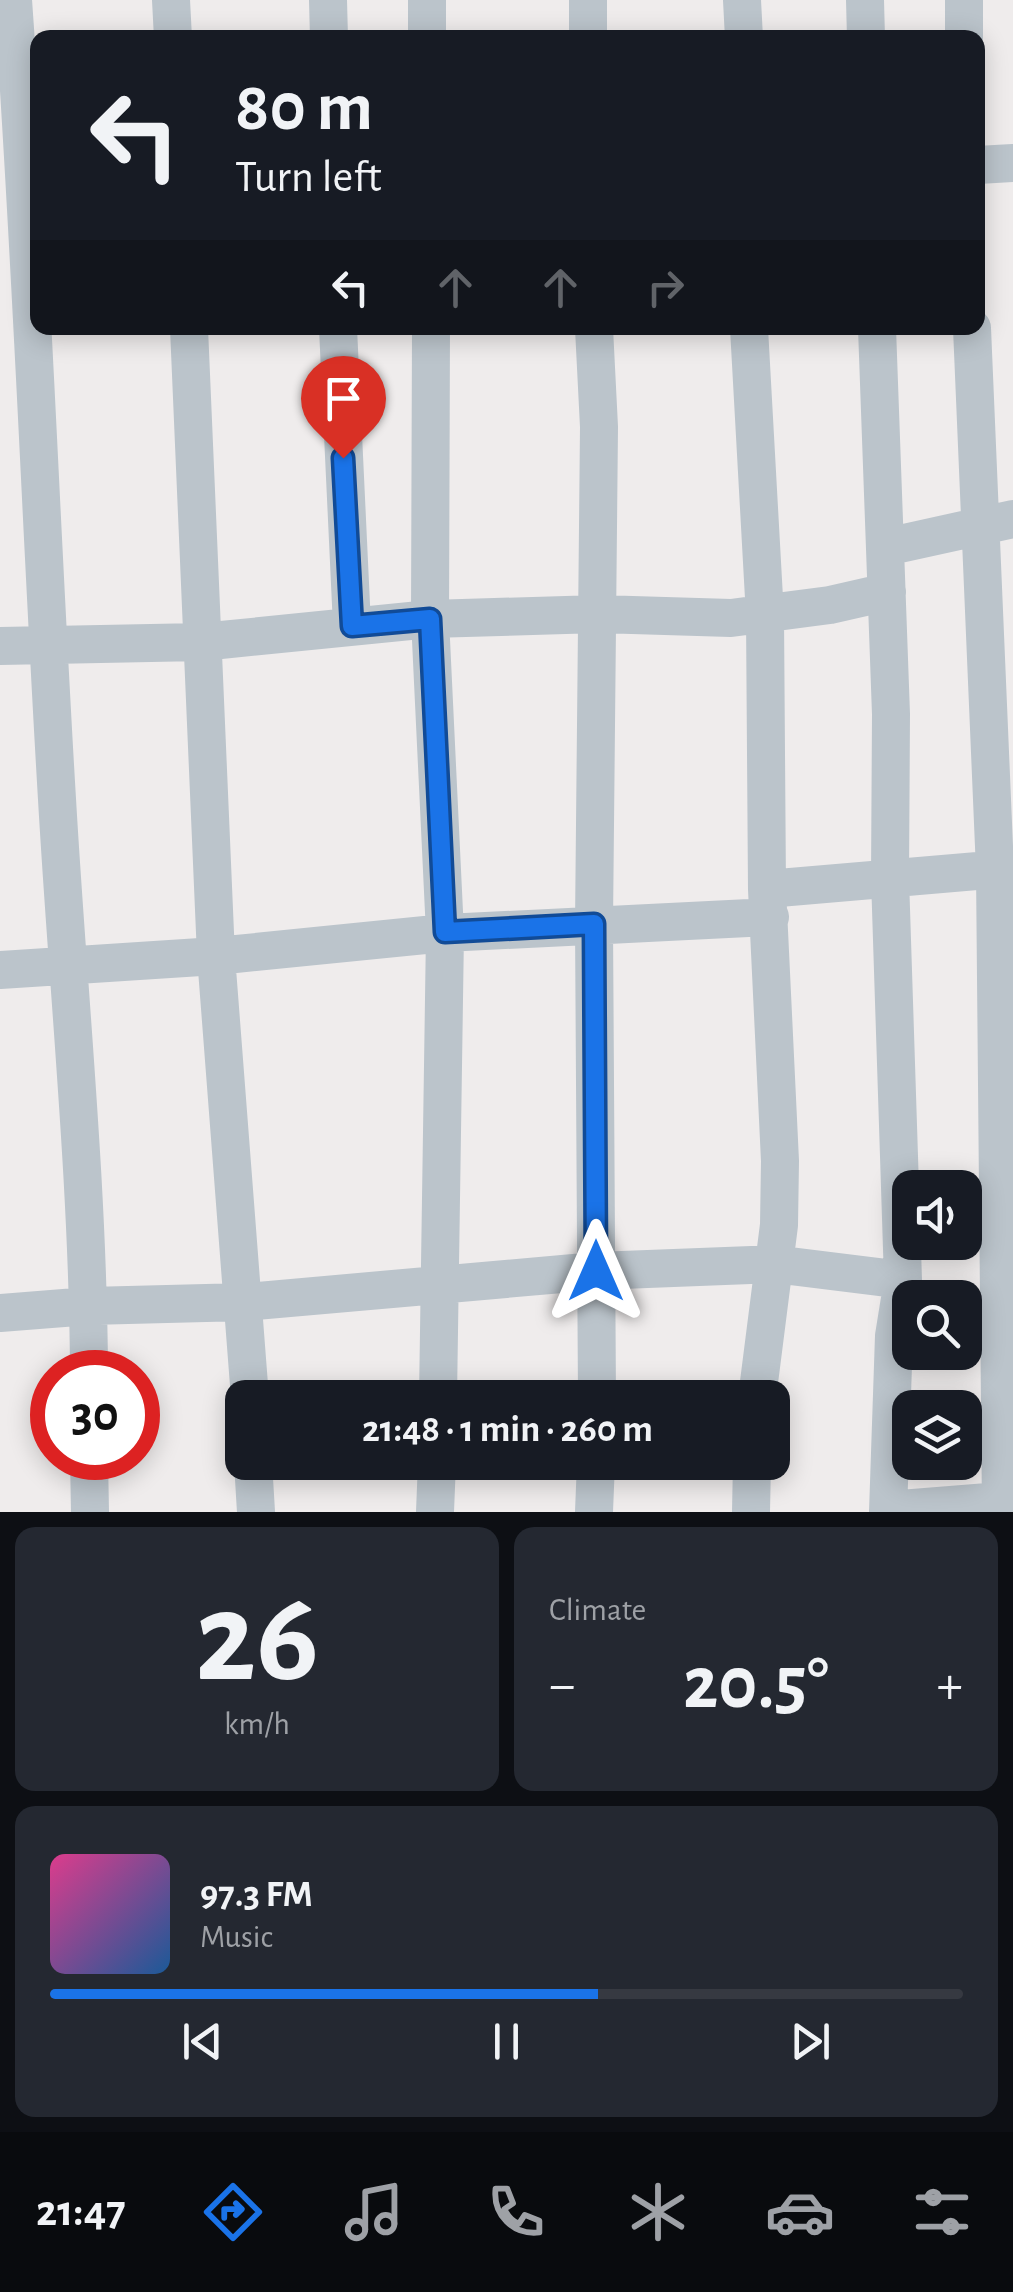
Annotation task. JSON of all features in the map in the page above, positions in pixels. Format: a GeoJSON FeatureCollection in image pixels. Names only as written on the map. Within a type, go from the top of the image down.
{"type":"FeatureCollection","features":[{"type":"Feature","properties":{"kind":"street"},"geometry":{"type":"LineString","coordinates":[[13,0],[23,245],[89,1350]]}},
{"type":"Feature","properties":{"kind":"street"},"geometry":{"type":"LineString","coordinates":[[171,0],[173,30]]}},
{"type":"Feature","properties":{"kind":"street"},"geometry":{"type":"LineString","coordinates":[[328,0],[329,30]]}},
{"type":"Feature","properties":{"kind":"street"},"geometry":{"type":"LineString","coordinates":[[427,0],[427,30]]}},
{"type":"Feature","properties":{"kind":"street"},"geometry":{"type":"LineString","coordinates":[[588,0],[588,30]]}},
{"type":"Feature","properties":{"kind":"street"},"geometry":{"type":"LineString","coordinates":[[742,0],[744,30]]}},
{"type":"Feature","properties":{"kind":"street"},"geometry":{"type":"LineString","coordinates":[[865,0],[866,30]]}},
{"type":"Feature","properties":{"kind":"street"},"geometry":{"type":"LineString","coordinates":[[964,0],[964,30]]}},
{"type":"Feature","properties":{"kind":"street"},"geometry":{"type":"LineString","coordinates":[[985,164],[1013,162]]}},
{"type":"Feature","properties":{"kind":"street"},"geometry":{"type":"LineString","coordinates":[[189,335],[216,956],[249,1380]]}},
{"type":"Feature","properties":{"kind":"street"},"geometry":{"type":"LineString","coordinates":[[338,335],[352,626]]}},
{"type":"Feature","properties":{"kind":"street"},"geometry":{"type":"LineString","coordinates":[[431,335],[430,619],[445,932],[438,1380]]}},
{"type":"Feature","properties":{"kind":"street"},"geometry":{"type":"LineString","coordinates":[[594,335],[599,427],[594,924],[597,1380]]}},
{"type":"Feature","properties":{"kind":"street"},"geometry":{"type":"LineString","coordinates":[[749,335],[765,616],[769,903],[780,1162],[774,1264],[759,1380]]}},
{"type":"Feature","properties":{"kind":"street"},"geometry":{"type":"LineString","coordinates":[[0,1313],[89,1306],[245,1302],[596,1271],[774,1264],[903,1280],[877,335]]}},
{"type":"Feature","properties":{"kind":"street"},"geometry":{"type":"LineString","coordinates":[[899,1370],[888,1511],[1005,1505],[993,1338],[1004,869],[997,522],[973,335]]}},
{"type":"Feature","properties":{"kind":"street"},"geometry":{"type":"LineString","coordinates":[[886,547],[997,522]]}},
{"type":"Feature","properties":{"kind":"street"},"geometry":{"type":"LineString","coordinates":[[0,646],[201,642],[430,619],[599,614],[765,616],[887,592]]}},
{"type":"Feature","properties":{"kind":"street"},"geometry":{"type":"LineString","coordinates":[[0,970],[216,956],[445,932],[594,924],[769,903],[890,878],[1004,869]]}},
{"type":"Feature","properties":{"kind":"street"},"geometry":{"type":"LineString","coordinates":[[90,1480],[90,1512]]}},
{"type":"Feature","properties":{"kind":"street"},"geometry":{"type":"LineString","coordinates":[[254,1480],[256,1512]]}},
{"type":"Feature","properties":{"kind":"street"},"geometry":{"type":"LineString","coordinates":[[436,1512],[437,1480]]}},
{"type":"Feature","properties":{"kind":"street"},"geometry":{"type":"LineString","coordinates":[[594,1512],[595,1480]]}},
{"type":"Feature","properties":{"kind":"street"},"geometry":{"type":"LineString","coordinates":[[751,1512],[752,1480]]}},
{"type":"Feature","properties":{"kind":"route"},"geometry":{"type":"LineString","coordinates":[[343,458],[352,626],[430,619],[445,932],[594,924],[596,1271]]}}]}
